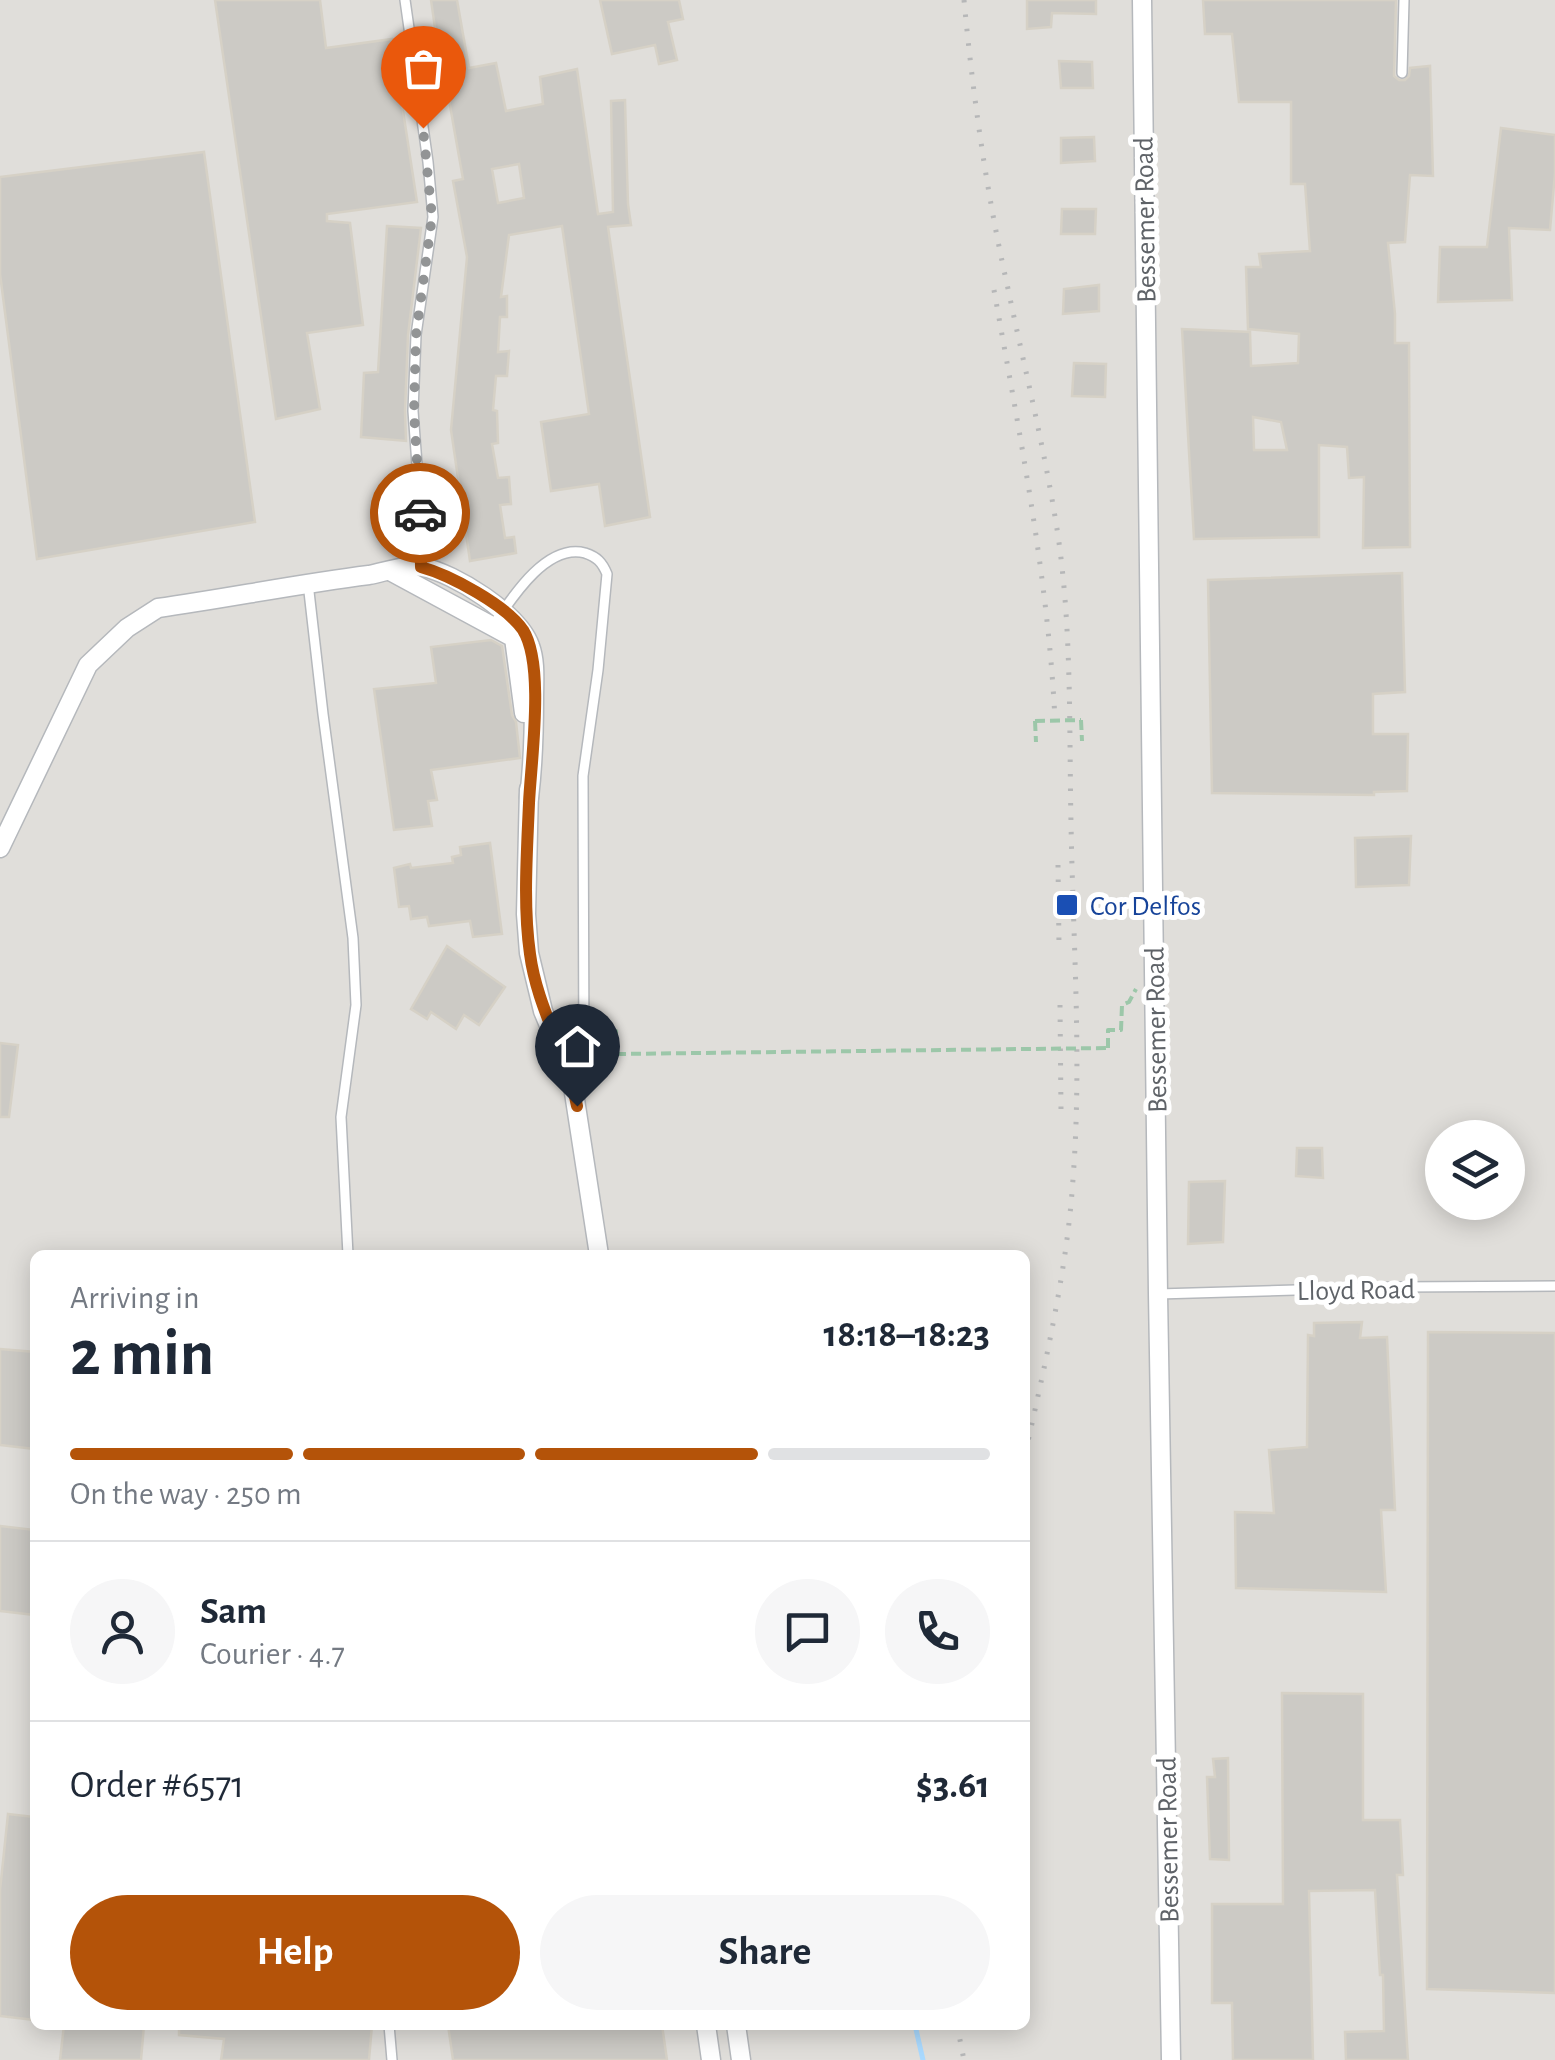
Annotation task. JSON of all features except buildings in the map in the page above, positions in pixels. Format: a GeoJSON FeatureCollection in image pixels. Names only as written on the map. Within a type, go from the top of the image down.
{"type":"FeatureCollection","features":[{"type":"Feature","properties":{"kind":"street","name":"Bessemer Road"},"geometry":{"type":"LineString","coordinates":[[1142,0],[1171,2060]]}},
{"type":"Feature","properties":{"kind":"street"},"geometry":{"type":"LineString","coordinates":[[0,848],[88,665],[127,628],[158,608],[392,572],[418,575],[497,619],[514,638],[522,694],[530,798],[526,914],[529,953],[538,995],[567,1065],[577,1106],[599,1250]]}},
{"type":"Feature","properties":{"kind":"street"},"geometry":{"type":"LineString","coordinates":[[707,2030],[711,2060]]}},
{"type":"Feature","properties":{"kind":"street"},"geometry":{"type":"LineString","coordinates":[[737,2030],[741,2060]]}},
{"type":"Feature","properties":{"kind":"lane"},"geometry":{"type":"LineString","coordinates":[[405,0],[432,217],[415,354],[414,411],[422,531],[418,575]]}},
{"type":"Feature","properties":{"kind":"lane"},"geometry":{"type":"LineString","coordinates":[[1402,72],[1404,0]]}},
{"type":"Feature","properties":{"kind":"lane"},"geometry":{"type":"LineString","coordinates":[[497,619],[537,569],[560,554],[583,552],[595,557],[605,568],[598,670],[582,776],[584,1060],[577,1106]]}},
{"type":"Feature","properties":{"kind":"lane"},"geometry":{"type":"LineString","coordinates":[[308,582],[353,938],[356,1005],[341,1117],[348,1250]]}},
{"type":"Feature","properties":{"kind":"lane","name":"Lloyd Road"},"geometry":{"type":"LineString","coordinates":[[1158,1294],[1555,1286]]}},
{"type":"Feature","properties":{"kind":"lane"},"geometry":{"type":"LineString","coordinates":[[389,2030],[392,2060]]}},
{"type":"Feature","properties":{"kind":"path"},"geometry":{"type":"LineString","coordinates":[[1036,742],[1036,720],[1081,720],[1082,741]]}},
{"type":"Feature","properties":{"kind":"path"},"geometry":{"type":"LineString","coordinates":[[583,1032],[616,1031],[616,1054],[1108,1048],[1108,1030],[1120,1030],[1122,1005]]}},
{"type":"Feature","properties":{"kind":"shaded area"},"geometry":{"type":"Polygon","coordinates":[[[0,0],[1555,0],[1555,2060],[0,2060],[0,0]]]}},
{"type":"Feature","properties":{"kind":"waterway"},"geometry":{"type":"LineString","coordinates":[[916,2030],[923,2060]]}},
{"type":"Feature","properties":{"kind":"railway"},"geometry":{"type":"LineString","coordinates":[[964,0],[993,213],[1057,529],[1067,639],[1076,1135],[1060,1283],[1030,1432]]}},
{"type":"Feature","properties":{"kind":"railway"},"geometry":{"type":"LineString","coordinates":[[994,290],[1039,558],[1055,720]]}},
{"type":"Feature","properties":{"kind":"railway"},"geometry":{"type":"LineString","coordinates":[[1058,865],[1059,945]]}},
{"type":"Feature","properties":{"kind":"railway"},"geometry":{"type":"LineString","coordinates":[[1060,1005],[1061,1110]]}},
{"type":"Feature","properties":{"kind":"railway"},"geometry":{"type":"LineString","coordinates":[[958,2030],[964,2060]]}},
{"type":"Feature","properties":{"kind":"way so far"},"geometry":{"type":"LineString","coordinates":[[420,513],[414,411],[416,335],[432,217],[423,128]]}},
{"type":"Feature","properties":{"kind":"place","name":"Cor Delfos"},"geometry":{"type":"Point","coordinates":[1067,905]}},
{"type":"Feature","properties":{"kind":"route"},"geometry":{"type":"LineString","coordinates":[[420,513],[421,567],[456,580],[502,611],[521,628],[531,648],[534,756],[526,914],[529,953],[543,1011],[567,1065],[577,1106]]}}]}
